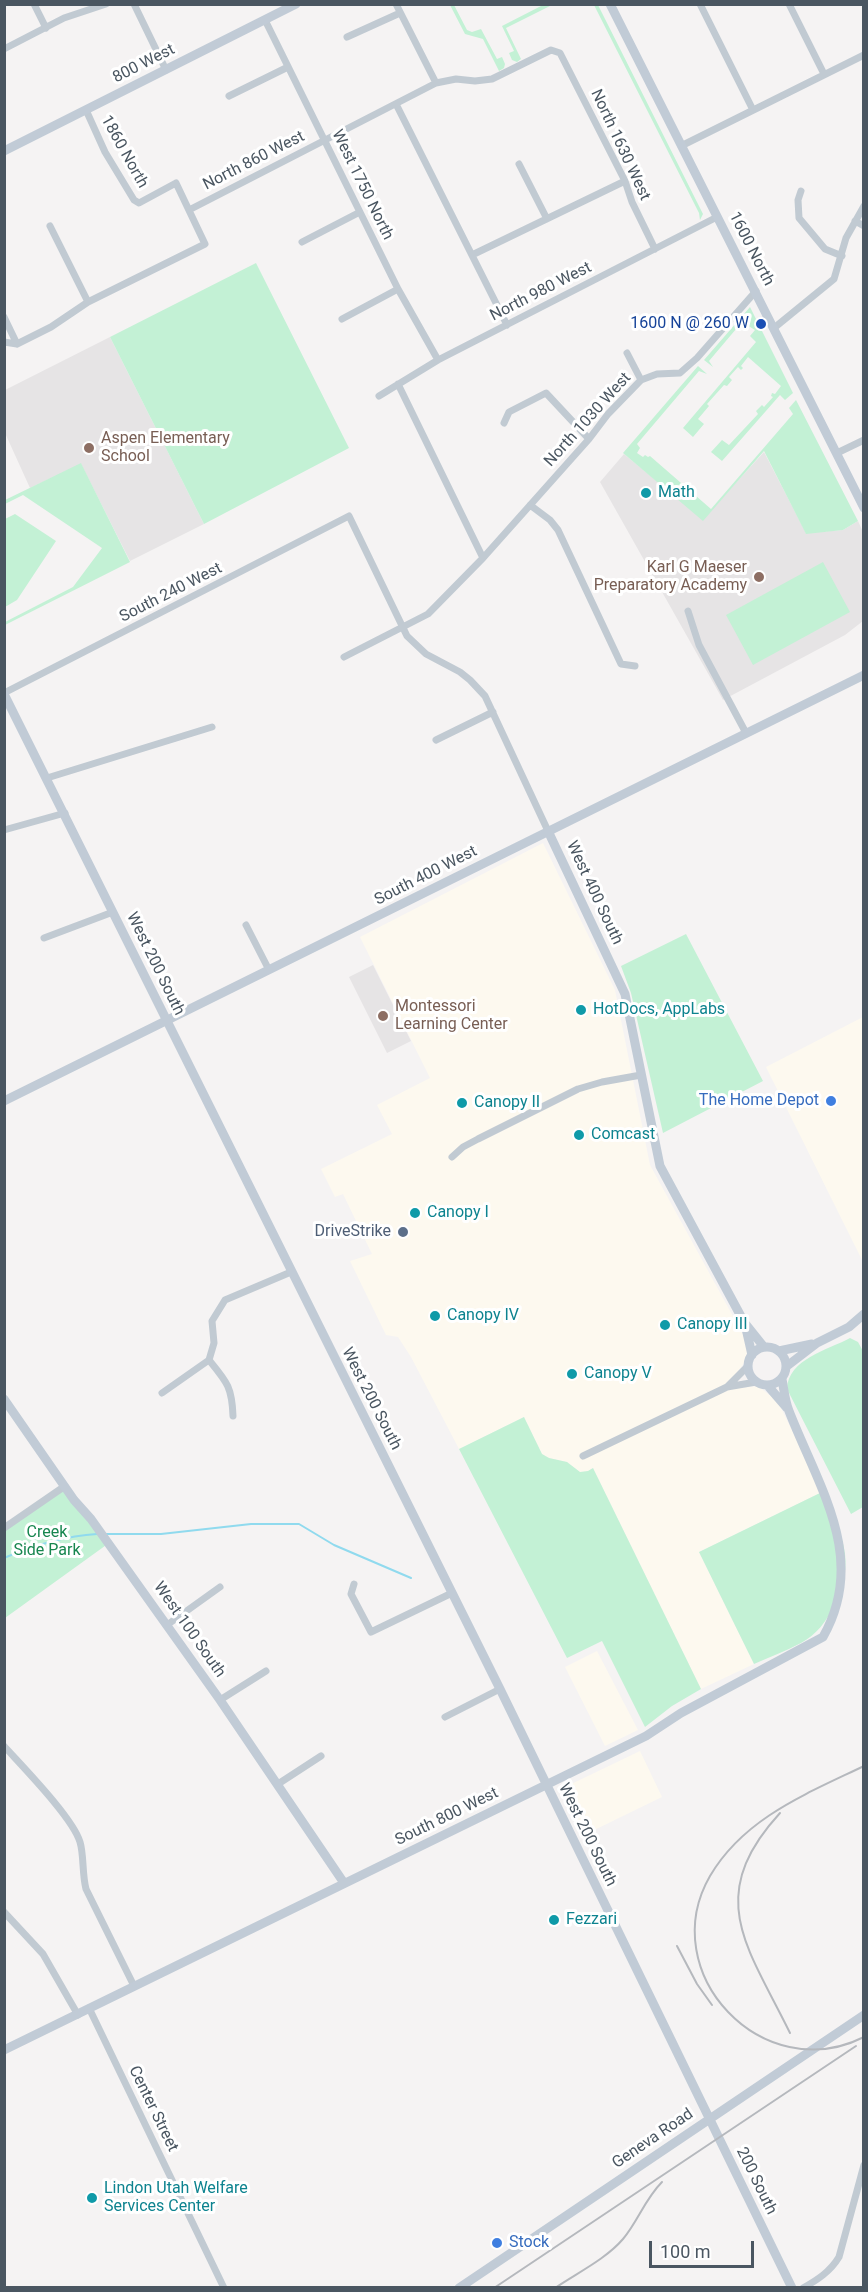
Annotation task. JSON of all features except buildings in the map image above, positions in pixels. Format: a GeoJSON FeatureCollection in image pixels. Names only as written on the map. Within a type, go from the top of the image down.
{"type":"FeatureCollection","features":[{"type":"Feature","properties":{"kind":"street"},"geometry":{"type":"LineString","coordinates":[[34,4],[46,28]]}},
{"type":"Feature","properties":{"kind":"street"},"geometry":{"type":"LineString","coordinates":[[4,49],[64,18],[106,4]]}},
{"type":"Feature","properties":{"kind":"street"},"geometry":{"type":"LineString","coordinates":[[134,4],[166,70]]}},
{"type":"Feature","properties":{"kind":"street","name":"800 West"},"geometry":{"type":"LineString","coordinates":[[4,151],[296,4]]}},
{"type":"Feature","properties":{"kind":"street"},"geometry":{"type":"LineString","coordinates":[[396,4],[436,83]]}},
{"type":"Feature","properties":{"kind":"street","name":"1600 North"},"geometry":{"type":"LineString","coordinates":[[610,4],[864,508]]}},
{"type":"Feature","properties":{"kind":"street"},"geometry":{"type":"LineString","coordinates":[[700,4],[753,110]]}},
{"type":"Feature","properties":{"kind":"street"},"geometry":{"type":"LineString","coordinates":[[789,4],[824,74]]}},
{"type":"Feature","properties":{"kind":"street"},"geometry":{"type":"LineString","coordinates":[[347,37],[400,13]]}},
{"type":"Feature","properties":{"kind":"street","name":"West 1750 North"},"geometry":{"type":"LineString","coordinates":[[265,20],[398,289],[438,360]]}},
{"type":"Feature","properties":{"kind":"street","name":"North 1630 West"},"geometry":{"type":"LineString","coordinates":[[436,83],[456,79],[475,81],[492,79],[551,50],[560,53],[626,181],[632,202],[655,249]]}},
{"type":"Feature","properties":{"kind":"street"},"geometry":{"type":"LineString","coordinates":[[681,146],[864,55]]}},
{"type":"Feature","properties":{"kind":"street"},"geometry":{"type":"LineString","coordinates":[[229,96],[288,67]]}},
{"type":"Feature","properties":{"kind":"street","name":"North 860 West"},"geometry":{"type":"LineString","coordinates":[[189,210],[436,83]]}},
{"type":"Feature","properties":{"kind":"street"},"geometry":{"type":"LineString","coordinates":[[396,104],[507,325]]}},
{"type":"Feature","properties":{"kind":"street","name":"1860 North"},"geometry":{"type":"LineString","coordinates":[[86,110],[105,152],[134,200],[139,203],[176,183],[205,244],[88,302]]}},
{"type":"Feature","properties":{"kind":"street"},"geometry":{"type":"LineString","coordinates":[[519,164],[547,219]]}},
{"type":"Feature","properties":{"kind":"street"},"geometry":{"type":"LineString","coordinates":[[472,255],[626,181]]}},
{"type":"Feature","properties":{"kind":"street"},"geometry":{"type":"LineString","coordinates":[[801,191],[798,200],[799,218],[825,249],[842,256]]}},
{"type":"Feature","properties":{"kind":"street"},"geometry":{"type":"LineString","coordinates":[[774,328],[834,279],[846,238],[864,206]]}},
{"type":"Feature","properties":{"kind":"street"},"geometry":{"type":"LineString","coordinates":[[302,242],[360,212]]}},
{"type":"Feature","properties":{"kind":"street","name":"North 980 West"},"geometry":{"type":"LineString","coordinates":[[379,396],[438,360],[717,217]]}},
{"type":"Feature","properties":{"kind":"street"},"geometry":{"type":"LineString","coordinates":[[855,221],[864,226]]}},
{"type":"Feature","properties":{"kind":"street"},"geometry":{"type":"LineString","coordinates":[[4,342],[17,344],[51,327],[88,302],[50,226]]}},
{"type":"Feature","properties":{"kind":"street"},"geometry":{"type":"LineString","coordinates":[[342,319],[398,289]]}},
{"type":"Feature","properties":{"kind":"street","name":"North 1030 West"},"geometry":{"type":"LineString","coordinates":[[344,657],[428,614],[483,558],[589,439],[608,414],[641,380],[657,374],[680,373],[697,358],[756,291]]}},
{"type":"Feature","properties":{"kind":"street"},"geometry":{"type":"LineString","coordinates":[[4,317],[17,344]]}},
{"type":"Feature","properties":{"kind":"street"},"geometry":{"type":"LineString","coordinates":[[627,353],[641,380]]}},
{"type":"Feature","properties":{"kind":"street"},"geometry":{"type":"LineString","coordinates":[[398,384],[483,558]]}},
{"type":"Feature","properties":{"kind":"street"},"geometry":{"type":"LineString","coordinates":[[504,423],[509,411],[546,393],[562,413],[589,439]]}},
{"type":"Feature","properties":{"kind":"street"},"geometry":{"type":"LineString","coordinates":[[837,453],[864,440]]}},
{"type":"Feature","properties":{"kind":"street"},"geometry":{"type":"LineString","coordinates":[[530,505],[550,520],[558,530],[621,664],[635,666]]}},
{"type":"Feature","properties":{"kind":"street","name":"West 400 South"},"geometry":{"type":"LineString","coordinates":[[349,516],[402,627],[414,644],[426,654],[460,672],[470,680],[485,696],[493,712],[626,994],[660,1166],[744,1322],[764,1347]]}},
{"type":"Feature","properties":{"kind":"street","name":"South 240 West"},"geometry":{"type":"LineString","coordinates":[[4,693],[349,516]]}},
{"type":"Feature","properties":{"kind":"street"},"geometry":{"type":"LineString","coordinates":[[688,611],[699,645],[746,734]]}},
{"type":"Feature","properties":{"kind":"street","name":"South 400 West"},"geometry":{"type":"LineString","coordinates":[[5,1100],[862,676]]}},
{"type":"Feature","properties":{"kind":"street","name":"West 200 South"},"geometry":{"type":"LineString","coordinates":[[4,693],[500,1689],[709,2120]]}},
{"type":"Feature","properties":{"kind":"street"},"geometry":{"type":"LineString","coordinates":[[436,740],[493,712]]}},
{"type":"Feature","properties":{"kind":"street"},"geometry":{"type":"LineString","coordinates":[[47,778],[212,727]]}},
{"type":"Feature","properties":{"kind":"street"},"geometry":{"type":"LineString","coordinates":[[4,830],[65,813]]}},
{"type":"Feature","properties":{"kind":"street"},"geometry":{"type":"LineString","coordinates":[[44,938],[113,912]]}},
{"type":"Feature","properties":{"kind":"street"},"geometry":{"type":"LineString","coordinates":[[246,925],[269,970]]}},
{"type":"Feature","properties":{"kind":"street"},"geometry":{"type":"LineString","coordinates":[[452,1157],[478,1139],[578,1089],[641,1075]]}},
{"type":"Feature","properties":{"kind":"street"},"geometry":{"type":"LineString","coordinates":[[162,1393],[208,1360],[214,1343],[212,1321],[225,1300],[291,1272]]}},
{"type":"Feature","properties":{"kind":"street"},"geometry":{"type":"LineString","coordinates":[[845,1525],[789,1410],[782,1379],[787,1366],[817,1343],[849,1327],[864,1314]]}},
{"type":"Feature","properties":{"kind":"street","name":"West 400 South"},"geometry":{"type":"LineString","coordinates":[[744,1322],[752,1355]]}},
{"type":"Feature","properties":{"kind":"street"},"geometry":{"type":"LineString","coordinates":[[727,1387],[748,1366],[752,1355],[764,1347],[779,1351],[817,1343]]}},
{"type":"Feature","properties":{"kind":"street"},"geometry":{"type":"LineString","coordinates":[[779,1351],[787,1366]]}},
{"type":"Feature","properties":{"kind":"street"},"geometry":{"type":"LineString","coordinates":[[208,1360],[224,1379],[232,1395],[233,1416]]}},
{"type":"Feature","properties":{"kind":"street"},"geometry":{"type":"LineString","coordinates":[[748,1366],[749,1373],[756,1382]]}},
{"type":"Feature","properties":{"kind":"street"},"geometry":{"type":"LineString","coordinates":[[768,1386],[782,1379]]}},
{"type":"Feature","properties":{"kind":"street"},"geometry":{"type":"LineString","coordinates":[[583,1456],[727,1387],[756,1382],[768,1386],[789,1410]]}},
{"type":"Feature","properties":{"kind":"street","name":"West 100 South"},"geometry":{"type":"LineString","coordinates":[[4,1399],[74,1500],[91,1519],[220,1700],[344,1883]]}},
{"type":"Feature","properties":{"kind":"street"},"geometry":{"type":"LineString","coordinates":[[4,1528],[65,1486]]}},
{"type":"Feature","properties":{"kind":"street"},"geometry":{"type":"LineString","coordinates":[[354,1584],[351,1594],[371,1632],[452,1593]]}},
{"type":"Feature","properties":{"kind":"street"},"geometry":{"type":"LineString","coordinates":[[166,1625],[220,1587]]}},
{"type":"Feature","properties":{"kind":"street","name":"South 800 West"},"geometry":{"type":"LineString","coordinates":[[4,2050],[646,1736],[681,1713],[813,1644],[833,1626],[849,1596]]}},
{"type":"Feature","properties":{"kind":"street"},"geometry":{"type":"LineString","coordinates":[[220,1700],[266,1671]]}},
{"type":"Feature","properties":{"kind":"street"},"geometry":{"type":"LineString","coordinates":[[445,1717],[500,1689]]}},
{"type":"Feature","properties":{"kind":"street"},"geometry":{"type":"LineString","coordinates":[[4,1746],[67,1819],[80,1842],[82,1872],[86,1889],[134,1986]]}},
{"type":"Feature","properties":{"kind":"street"},"geometry":{"type":"LineString","coordinates":[[278,1784],[321,1756]]}},
{"type":"Feature","properties":{"kind":"street"},"geometry":{"type":"LineString","coordinates":[[4,1912],[43,1954],[78,2015]]}},
{"type":"Feature","properties":{"kind":"street","name":"Center Street"},"geometry":{"type":"LineString","coordinates":[[89,2008],[224,2288]]}},
{"type":"Feature","properties":{"kind":"street","name":"Geneva Road"},"geometry":{"type":"LineString","coordinates":[[459,2288],[864,2015]]}},
{"type":"Feature","properties":{"kind":"street","name":"200 South"},"geometry":{"type":"LineString","coordinates":[[709,2120],[792,2288]]}},
{"type":"Feature","properties":{"kind":"street"},"geometry":{"type":"LineString","coordinates":[[803,2288],[819,2278],[834,2265],[839,2257],[864,2165]]}},
{"type":"Feature","properties":{"kind":"shaded area","name":"Aspen Elementary School"},"geometry":{"type":"Polygon","coordinates":[[[110,337],[204,524],[130,561],[81,464],[30,488],[5,433],[5,390],[110,337]]]}},
{"type":"Feature","properties":{"kind":"shaded area","name":"Karl G Maeser Preparatory Academy"},"geometry":{"type":"Polygon","coordinates":[[[764,452],[806,533],[843,530],[858,521],[863,532],[863,621],[845,635],[723,700],[600,482],[624,454],[703,519],[764,452]]]}},
{"type":"Feature","properties":{"kind":"shaded area"},"geometry":{"type":"Polygon","coordinates":[[[543,843],[615,990],[650,1165],[746,1340],[747,1359],[735,1375],[741,1388],[758,1386],[778,1402],[822,1492],[699,1552],[754,1664],[701,1689],[593,1468],[580,1472],[567,1462],[542,1454],[524,1417],[459,1449],[411,1357],[398,1337],[386,1335],[350,1261],[372,1254],[343,1194],[335,1197],[321,1169],[392,1134],[377,1105],[430,1078],[360,937],[543,843]]]}},
{"type":"Feature","properties":{"kind":"shaded area","name":"Montessori Learning Center"},"geometry":{"type":"Polygon","coordinates":[[[373,965],[411,1041],[387,1053],[349,977],[373,965]]]}},
{"type":"Feature","properties":{"kind":"shaded area"},"geometry":{"type":"Polygon","coordinates":[[[863,1017],[864,1261],[863,1262],[766,1067],[863,1017]]]}},
{"type":"Feature","properties":{"kind":"shaded area"},"geometry":{"type":"Polygon","coordinates":[[[597,1651],[638,1730],[605,1746],[565,1667],[597,1651]]]}},
{"type":"Feature","properties":{"kind":"shaded area"},"geometry":{"type":"Polygon","coordinates":[[[640,1751],[662,1797],[582,1836],[561,1794],[563,1788],[640,1751]]]}},
{"type":"Feature","properties":{"kind":"green space"},"geometry":{"type":"Polygon","coordinates":[[[450,5],[454,5],[467,30],[472,32],[481,29],[497,59],[502,57],[504,68],[499,71],[483,39],[465,34],[450,5]]]}},
{"type":"Feature","properties":{"kind":"green space"},"geometry":{"type":"Polygon","coordinates":[[[543,5],[552,5],[506,28],[521,59],[517,62],[512,60],[509,53],[514,51],[502,26],[543,5]]]}},
{"type":"Feature","properties":{"kind":"green space"},"geometry":{"type":"Polygon","coordinates":[[[594,5],[598,5],[703,214],[700,220],[699,213],[594,5]]]}},
{"type":"Feature","properties":{"kind":"green space"},"geometry":{"type":"Polygon","coordinates":[[[256,263],[349,448],[204,524],[110,337],[256,263]]]}},
{"type":"Feature","properties":{"kind":"green space"},"geometry":{"type":"Polygon","coordinates":[[[750,307],[793,393],[785,400],[780,395],[722,461],[711,452],[722,440],[729,445],[758,414],[756,411],[762,405],[764,407],[773,397],[772,393],[775,394],[781,386],[748,357],[741,366],[743,368],[741,370],[738,367],[729,377],[732,380],[727,386],[724,385],[707,404],[709,406],[698,419],[704,424],[693,437],[683,428],[756,342],[750,336],[755,330],[742,322],[709,361],[713,367],[704,360],[750,307]]]}},
{"type":"Feature","properties":{"kind":"green space"},"geometry":{"type":"Polygon","coordinates":[[[698,366],[707,374],[699,371],[637,444],[640,448],[637,453],[643,457],[650,456],[711,509],[793,414],[789,408],[796,400],[858,521],[843,530],[806,534],[764,451],[703,521],[623,453],[698,366]]]}},
{"type":"Feature","properties":{"kind":"green space"},"geometry":{"type":"Polygon","coordinates":[[[81,463],[130,562],[5,625],[5,622],[73,587],[102,548],[23,495],[5,504],[5,500],[81,463]]]}},
{"type":"Feature","properties":{"kind":"green space"},"geometry":{"type":"Polygon","coordinates":[[[15,514],[56,541],[17,600],[5,607],[5,519],[15,514]]]}},
{"type":"Feature","properties":{"kind":"green space"},"geometry":{"type":"Polygon","coordinates":[[[823,562],[850,612],[753,665],[726,615],[823,562]]]}},
{"type":"Feature","properties":{"kind":"green space"},"geometry":{"type":"Polygon","coordinates":[[[686,934],[763,1081],[663,1133],[631,993],[621,966],[686,934]]]}},
{"type":"Feature","properties":{"kind":"green space"},"geometry":{"type":"Polygon","coordinates":[[[850,1338],[858,1342],[864,1353],[863,1507],[851,1514],[787,1389],[794,1370],[802,1363],[850,1338]]]}},
{"type":"Feature","properties":{"kind":"green space"},"geometry":{"type":"Polygon","coordinates":[[[524,1417],[542,1454],[567,1462],[580,1472],[593,1468],[701,1689],[672,1706],[645,1727],[602,1641],[567,1658],[459,1449],[524,1417]]]}},
{"type":"Feature","properties":{"kind":"green space","name":"Creek Side Park"},"geometry":{"type":"Polygon","coordinates":[[[65,1486],[109,1543],[5,1618],[4,1528],[65,1486]]]}},
{"type":"Feature","properties":{"kind":"green space"},"geometry":{"type":"Polygon","coordinates":[[[822,1492],[836,1522],[844,1548],[846,1561],[841,1589],[828,1617],[812,1636],[754,1664],[699,1552],[822,1492]]]}},
{"type":"Feature","properties":{"kind":"waterway"},"geometry":{"type":"LineString","coordinates":[[106,1534],[161,1534],[251,1524],[299,1524],[334,1545],[411,1578]]}},
{"type":"Feature","properties":{"kind":"waterway"},"geometry":{"type":"LineString","coordinates":[[4,1558],[49,1542],[97,1534]]}},
{"type":"Feature","properties":{"kind":"railway"},"geometry":{"type":"LineString","coordinates":[[864,1766],[778,1810],[740,1838],[710,1876],[696,1913],[696,1949],[707,1983],[728,2012],[756,2034],[789,2047],[826,2049],[864,2037]]}},
{"type":"Feature","properties":{"kind":"railway"},"geometry":{"type":"LineString","coordinates":[[780,1813],[757,1843],[743,1871],[738,1897],[740,1922],[748,1948],[790,2033]]}},
{"type":"Feature","properties":{"kind":"railway"},"geometry":{"type":"LineString","coordinates":[[677,1946],[697,1984],[712,2005]]}},
{"type":"Feature","properties":{"kind":"railway"},"geometry":{"type":"LineString","coordinates":[[494,2288],[856,2046]]}},
{"type":"Feature","properties":{"kind":"railway"},"geometry":{"type":"LineString","coordinates":[[555,2288],[616,2246],[662,2182]]}},
{"type":"Feature","properties":{"kind":"place","name":"1600 N @ 260 W"},"geometry":{"type":"Point","coordinates":[761,324]}},
{"type":"Feature","properties":{"kind":"place","name":"Aspen Elementary School"},"geometry":{"type":"Point","coordinates":[89,448]}},
{"type":"Feature","properties":{"kind":"place","name":"Math"},"geometry":{"type":"Point","coordinates":[646,493]}},
{"type":"Feature","properties":{"kind":"place","name":"Karl G Maeser Preparatory Academy"},"geometry":{"type":"Point","coordinates":[759,577]}},
{"type":"Feature","properties":{"kind":"place","name":"HotDocs, AppLabs"},"geometry":{"type":"Point","coordinates":[581,1010]}},
{"type":"Feature","properties":{"kind":"place","name":"Montessori Learning Center"},"geometry":{"type":"Point","coordinates":[383,1016]}},
{"type":"Feature","properties":{"kind":"place","name":"The Home Depot"},"geometry":{"type":"Point","coordinates":[831,1101]}},
{"type":"Feature","properties":{"kind":"place","name":"Canopy II"},"geometry":{"type":"Point","coordinates":[462,1103]}},
{"type":"Feature","properties":{"kind":"place","name":"Comcast"},"geometry":{"type":"Point","coordinates":[579,1135]}},
{"type":"Feature","properties":{"kind":"place","name":"Canopy I"},"geometry":{"type":"Point","coordinates":[415,1213]}},
{"type":"Feature","properties":{"kind":"place","name":"DriveStrike"},"geometry":{"type":"Point","coordinates":[403,1232]}},
{"type":"Feature","properties":{"kind":"place","name":"Canopy IV"},"geometry":{"type":"Point","coordinates":[435,1316]}},
{"type":"Feature","properties":{"kind":"place","name":"Canopy III"},"geometry":{"type":"Point","coordinates":[665,1325]}},
{"type":"Feature","properties":{"kind":"place","name":"Canopy V"},"geometry":{"type":"Point","coordinates":[572,1374]}},
{"type":"Feature","properties":{"kind":"place","name":"Fezzari"},"geometry":{"type":"Point","coordinates":[554,1920]}},
{"type":"Feature","properties":{"kind":"place","name":"Lindon Utah Welfare Services Center"},"geometry":{"type":"Point","coordinates":[92,2198]}},
{"type":"Feature","properties":{"kind":"place","name":"Stock"},"geometry":{"type":"Point","coordinates":[497,2243]}}]}
